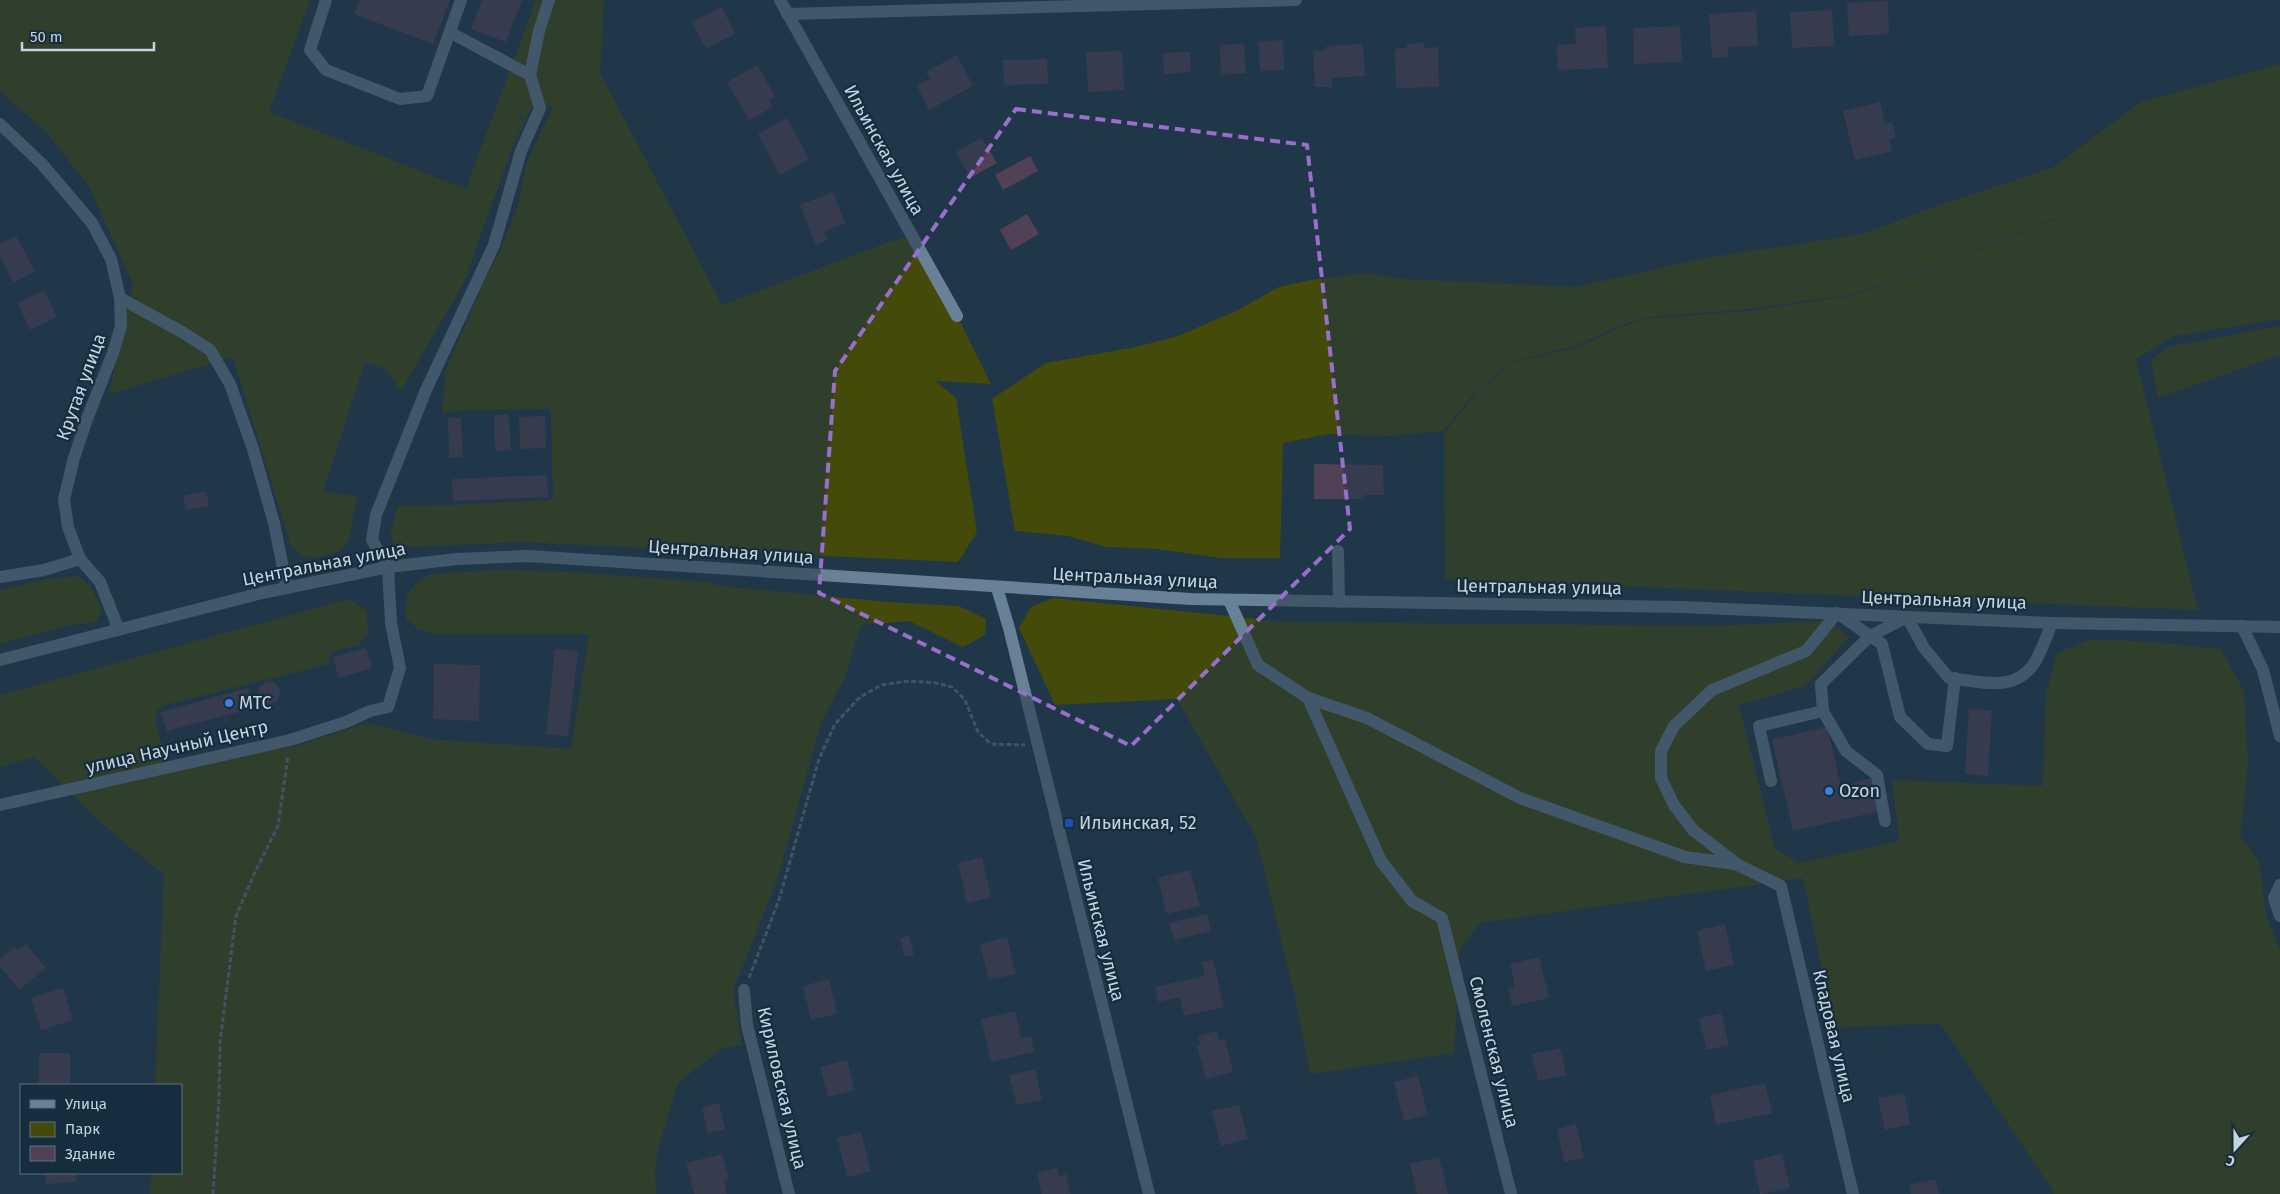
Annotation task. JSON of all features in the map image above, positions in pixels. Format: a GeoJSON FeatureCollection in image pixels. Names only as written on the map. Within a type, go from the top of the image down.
{"type":"FeatureCollection","features":[{"type":"Feature","properties":{"kind":"street"},"geometry":{"type":"LineString","coordinates":[[326,0],[310,50],[326,70],[400,99],[427,96],[451,33],[461,0]]}},
{"type":"Feature","properties":{"kind":"street"},"geometry":{"type":"LineString","coordinates":[[388,567],[372,540],[376,515],[426,390],[494,245],[521,150],[540,108],[530,75],[539,30],[549,0]]}},
{"type":"Feature","properties":{"kind":"street","name":"Ильинская улица"},"geometry":{"type":"LineString","coordinates":[[780,0],[957,316]]}},
{"type":"Feature","properties":{"kind":"street"},"geometry":{"type":"LineString","coordinates":[[788,14],[1296,0]]}},
{"type":"Feature","properties":{"kind":"street"},"geometry":{"type":"LineString","coordinates":[[451,33],[530,75]]}},
{"type":"Feature","properties":{"kind":"street","name":"Крутая улица"},"geometry":{"type":"LineString","coordinates":[[0,124],[42,164],[92,223],[110,259],[120,298],[121,326],[113,353],[74,458],[64,499],[68,527],[80,559],[100,582],[119,630]]}},
{"type":"Feature","properties":{"kind":"street"},"geometry":{"type":"LineString","coordinates":[[120,298],[182,332],[210,350],[230,384],[253,449],[274,523],[287,588]]}},
{"type":"Feature","properties":{"kind":"street"},"geometry":{"type":"LineString","coordinates":[[1338,551],[1338,602]]}},
{"type":"Feature","properties":{"kind":"street","name":"Центральная улица"},"geometry":{"type":"LineString","coordinates":[[0,660],[287,588],[388,567],[457,558],[528,556],[997,588],[1230,600],[1681,607],[2052,622],[2280,627]]}},
{"type":"Feature","properties":{"kind":"street"},"geometry":{"type":"LineString","coordinates":[[0,577],[44,570],[80,559]]}},
{"type":"Feature","properties":{"kind":"street","name":"улица Научный Центр"},"geometry":{"type":"LineString","coordinates":[[0,805],[290,740],[346,722],[370,711],[388,707],[400,668],[392,623],[388,567]]}},
{"type":"Feature","properties":{"kind":"street","name":"Ильинская улица"},"geometry":{"type":"LineString","coordinates":[[997,588],[1038,745],[1149,1194]]}},
{"type":"Feature","properties":{"kind":"street"},"geometry":{"type":"LineString","coordinates":[[1230,600],[1258,665],[1308,698],[1367,718],[1520,798],[1685,857],[1738,865]]}},
{"type":"Feature","properties":{"kind":"street"},"geometry":{"type":"LineString","coordinates":[[1738,865],[1693,830],[1674,805],[1661,778],[1661,751],[1674,726],[1712,690],[1806,652],[1837,613],[1882,644],[1900,717],[1928,744],[1947,746],[1955,678]]}},
{"type":"Feature","properties":{"kind":"street"},"geometry":{"type":"LineString","coordinates":[[1885,821],[1877,775],[1846,751],[1823,710],[1821,684],[1870,636],[1907,617],[1924,648],[1949,678],[1990,684],[2017,681],[2034,663],[2052,622]]}},
{"type":"Feature","properties":{"kind":"street"},"geometry":{"type":"LineString","coordinates":[[2242,626],[2263,670],[2280,736]]}},
{"type":"Feature","properties":{"kind":"street","name":"Смоленская улица"},"geometry":{"type":"LineString","coordinates":[[1308,698],[1381,861],[1412,902],[1442,918],[1511,1194]]}},
{"type":"Feature","properties":{"kind":"street"},"geometry":{"type":"LineString","coordinates":[[1772,781],[1759,726],[1823,710]]}},
{"type":"Feature","properties":{"kind":"street","name":"Кладовая улица"},"geometry":{"type":"LineString","coordinates":[[1738,865],[1782,886],[1853,1194]]}},
{"type":"Feature","properties":{"kind":"street"},"geometry":{"type":"LineString","coordinates":[[2280,885],[2274,898],[2280,916]]}},
{"type":"Feature","properties":{"kind":"street","name":"Кириловская улица"},"geometry":{"type":"LineString","coordinates":[[744,990],[747,1025],[789,1194]]}},
{"type":"Feature","properties":{"kind":"path"},"geometry":{"type":"LineString","coordinates":[[744,990],[779,900],[819,759],[835,724],[860,697],[881,685],[909,681],[936,682],[952,687],[965,700],[978,732],[992,744],[1038,745]]}},
{"type":"Feature","properties":{"kind":"path"},"geometry":{"type":"LineString","coordinates":[[213,1194],[219,1099],[220,1042],[236,916],[278,826],[290,740]]}},
{"type":"Feature","properties":{"kind":"highlighted area"},"geometry":{"type":"Polygon","coordinates":[[[1016,109],[1307,145],[1350,529],[1131,746],[819,593],[835,371],[1016,109]]]}},
{"type":"Feature","properties":{"kind":"green space"},"geometry":{"type":"Polygon","coordinates":[[[0,0],[310,0],[269,112],[466,189],[536,0],[604,0],[600,73],[722,305],[889,242],[917,234],[991,384],[935,381],[956,398],[977,532],[958,562],[519,542],[413,547],[394,545],[390,533],[398,506],[553,500],[551,409],[468,410],[442,413],[446,369],[486,277],[501,249],[518,205],[526,164],[553,107],[532,106],[514,146],[523,119],[512,104],[522,121],[463,284],[401,391],[385,369],[365,362],[323,491],[357,496],[349,540],[341,551],[317,558],[299,555],[290,543],[233,357],[109,394],[133,284],[89,186],[47,133],[0,91],[0,0]]]}},
{"type":"Feature","properties":{"kind":"green space"},"geometry":{"type":"Polygon","coordinates":[[[2280,64],[2280,87],[2118,179],[2073,211],[1961,256],[1849,295],[1748,309],[1640,318],[1574,346],[1514,361],[1477,390],[1443,431],[1388,436],[1328,434],[1283,443],[1280,558],[1221,558],[1157,549],[1107,547],[1068,536],[1015,531],[992,399],[1046,363],[1136,347],[1178,336],[1236,311],[1279,287],[1311,280],[1366,273],[1405,279],[1576,287],[1705,258],[1863,234],[1928,209],[2052,168],[2141,102],[2280,64]]]}},
{"type":"Feature","properties":{"kind":"green space"},"geometry":{"type":"Polygon","coordinates":[[[2280,88],[2280,319],[2174,336],[2136,359],[2198,610],[1445,579],[1444,433],[1478,391],[1514,362],[1574,348],[1641,319],[1748,311],[1849,296],[1961,257],[2073,212],[2118,180],[2280,88]]]}},
{"type":"Feature","properties":{"kind":"green space"},"geometry":{"type":"Polygon","coordinates":[[[2280,326],[2280,355],[2158,398],[2151,361],[2166,348],[2280,326]]]}},
{"type":"Feature","properties":{"kind":"green space"},"geometry":{"type":"Polygon","coordinates":[[[500,570],[570,572],[708,582],[719,586],[888,602],[959,606],[986,619],[985,635],[963,647],[909,621],[861,625],[844,679],[821,723],[778,878],[733,990],[742,1045],[721,1049],[678,1083],[659,1145],[655,1171],[656,1194],[150,1194],[151,1174],[182,1174],[182,1084],[155,1084],[164,875],[100,822],[34,757],[0,767],[0,695],[349,599],[367,611],[368,633],[358,645],[331,652],[329,664],[169,704],[157,710],[156,724],[166,763],[294,747],[367,723],[430,739],[571,749],[589,634],[435,634],[418,629],[406,619],[407,594],[416,584],[430,574],[500,570]]]}},
{"type":"Feature","properties":{"kind":"green space"},"geometry":{"type":"Polygon","coordinates":[[[78,576],[91,587],[102,610],[96,622],[70,625],[0,644],[0,590],[47,579],[78,576]]]}},
{"type":"Feature","properties":{"kind":"green space"},"geometry":{"type":"Polygon","coordinates":[[[1053,598],[1287,622],[1710,626],[1828,621],[1849,637],[1805,686],[1739,705],[1775,849],[1800,863],[1899,841],[1892,780],[2043,786],[2046,694],[2057,653],[2091,639],[2153,642],[2221,649],[2244,691],[2248,766],[2240,836],[2259,862],[2266,915],[2280,950],[2280,1194],[2055,1194],[1940,1023],[1834,1028],[1803,878],[1480,923],[1460,949],[1454,1053],[1310,1074],[1295,996],[1256,837],[1177,699],[1055,705],[1019,628],[1031,607],[1053,598]]]}},
{"type":"Feature","properties":{"kind":"building"},"geometry":{"type":"Polygon","coordinates":[[[360,0],[450,0],[433,44],[354,14],[360,0]]]}},
{"type":"Feature","properties":{"kind":"building"},"geometry":{"type":"Polygon","coordinates":[[[482,0],[522,0],[506,42],[471,29],[482,0]]]}},
{"type":"Feature","properties":{"kind":"building"},"geometry":{"type":"Polygon","coordinates":[[[1888,1],[1889,34],[1849,36],[1847,3],[1888,1]]]}},
{"type":"Feature","properties":{"kind":"building"},"geometry":{"type":"Polygon","coordinates":[[[722,7],[735,34],[706,49],[692,22],[722,7]]]}},
{"type":"Feature","properties":{"kind":"building"},"geometry":{"type":"Polygon","coordinates":[[[1832,10],[1834,46],[1792,48],[1790,12],[1832,10]]]}},
{"type":"Feature","properties":{"kind":"building"},"geometry":{"type":"Polygon","coordinates":[[[1756,11],[1758,46],[1728,47],[1728,57],[1712,58],[1709,14],[1756,11]]]}},
{"type":"Feature","properties":{"kind":"building"},"geometry":{"type":"Polygon","coordinates":[[[1606,26],[1608,68],[1558,70],[1557,45],[1576,44],[1575,28],[1606,26]]]}},
{"type":"Feature","properties":{"kind":"building"},"geometry":{"type":"Polygon","coordinates":[[[1680,26],[1682,62],[1634,64],[1633,28],[1680,26]]]}},
{"type":"Feature","properties":{"kind":"building"},"geometry":{"type":"Polygon","coordinates":[[[1283,40],[1284,70],[1260,71],[1258,42],[1283,40]]]}},
{"type":"Feature","properties":{"kind":"building"},"geometry":{"type":"Polygon","coordinates":[[[1423,43],[1424,48],[1438,47],[1439,87],[1396,88],[1395,49],[1407,48],[1407,44],[1423,43]]]}},
{"type":"Feature","properties":{"kind":"building"},"geometry":{"type":"Polygon","coordinates":[[[1244,44],[1246,73],[1221,75],[1220,45],[1244,44]]]}},
{"type":"Feature","properties":{"kind":"building"},"geometry":{"type":"Polygon","coordinates":[[[1363,44],[1365,76],[1331,78],[1332,87],[1315,87],[1313,51],[1327,50],[1326,46],[1363,44]]]}},
{"type":"Feature","properties":{"kind":"building"},"geometry":{"type":"Polygon","coordinates":[[[1122,51],[1124,90],[1088,92],[1086,52],[1122,51]]]}},
{"type":"Feature","properties":{"kind":"building"},"geometry":{"type":"Polygon","coordinates":[[[1190,52],[1191,72],[1164,74],[1163,53],[1190,52]]]}},
{"type":"Feature","properties":{"kind":"building"},"geometry":{"type":"Polygon","coordinates":[[[957,55],[973,86],[929,110],[917,86],[930,79],[926,72],[957,55]]]}},
{"type":"Feature","properties":{"kind":"building"},"geometry":{"type":"Polygon","coordinates":[[[1047,59],[1048,84],[1004,85],[1003,60],[1047,59]]]}},
{"type":"Feature","properties":{"kind":"building"},"geometry":{"type":"Polygon","coordinates":[[[757,65],[775,96],[769,100],[773,107],[749,120],[727,82],[757,65]]]}},
{"type":"Feature","properties":{"kind":"building"},"geometry":{"type":"Polygon","coordinates":[[[1880,102],[1885,124],[1892,122],[1896,138],[1889,140],[1892,151],[1855,160],[1843,111],[1880,102]]]}},
{"type":"Feature","properties":{"kind":"building"},"geometry":{"type":"Polygon","coordinates":[[[787,118],[809,159],[780,175],[758,134],[787,118]]]}},
{"type":"Feature","properties":{"kind":"building"},"geometry":{"type":"Polygon","coordinates":[[[982,138],[997,163],[970,178],[956,152],[982,138]]]}},
{"type":"Feature","properties":{"kind":"building"},"geometry":{"type":"Polygon","coordinates":[[[1030,156],[1038,171],[1003,190],[995,175],[1030,156]]]}},
{"type":"Feature","properties":{"kind":"building"},"geometry":{"type":"Polygon","coordinates":[[[833,192],[845,223],[824,232],[828,240],[816,245],[800,205],[833,192]]]}},
{"type":"Feature","properties":{"kind":"building"},"geometry":{"type":"Polygon","coordinates":[[[1027,214],[1039,234],[1011,250],[1000,230],[1027,214]]]}},
{"type":"Feature","properties":{"kind":"building"},"geometry":{"type":"Polygon","coordinates":[[[16,236],[35,271],[14,283],[0,257],[0,244],[16,236]]]}},
{"type":"Feature","properties":{"kind":"building"},"geometry":{"type":"Polygon","coordinates":[[[44,290],[57,317],[30,330],[18,303],[44,290]]]}},
{"type":"Feature","properties":{"kind":"building"},"geometry":{"type":"Polygon","coordinates":[[[509,414],[511,450],[495,451],[494,415],[509,414]]]}},
{"type":"Feature","properties":{"kind":"building"},"geometry":{"type":"Polygon","coordinates":[[[545,416],[546,448],[520,449],[519,417],[545,416]]]}},
{"type":"Feature","properties":{"kind":"building"},"geometry":{"type":"Polygon","coordinates":[[[448,418],[461,418],[463,457],[449,458],[448,418]]]}},
{"type":"Feature","properties":{"kind":"building"},"geometry":{"type":"Polygon","coordinates":[[[1314,464],[1383,465],[1384,495],[1364,495],[1364,499],[1314,499],[1314,464]]]}},
{"type":"Feature","properties":{"kind":"building"},"geometry":{"type":"Polygon","coordinates":[[[547,475],[548,497],[453,501],[452,479],[547,475]]]}},
{"type":"Feature","properties":{"kind":"building"},"geometry":{"type":"Polygon","coordinates":[[[206,491],[209,506],[186,510],[183,496],[206,491]]]}},
{"type":"Feature","properties":{"kind":"building"},"geometry":{"type":"Polygon","coordinates":[[[366,648],[372,668],[339,678],[333,657],[366,648]]]}},
{"type":"Feature","properties":{"kind":"building"},"geometry":{"type":"Polygon","coordinates":[[[555,649],[578,651],[568,736],[546,734],[555,649]]]}},
{"type":"Feature","properties":{"kind":"building"},"geometry":{"type":"Polygon","coordinates":[[[434,664],[480,665],[479,721],[433,719],[434,664]]]}},
{"type":"Feature","properties":{"kind":"building"},"geometry":{"type":"Polygon","coordinates":[[[269,682],[277,685],[280,693],[277,701],[269,704],[261,701],[258,693],[261,685],[269,682]]]}},
{"type":"Feature","properties":{"kind":"building"},"geometry":{"type":"Polygon","coordinates":[[[248,688],[253,708],[167,731],[161,712],[248,688]]]}},
{"type":"Feature","properties":{"kind":"building"},"geometry":{"type":"Polygon","coordinates":[[[1969,709],[1992,710],[1988,776],[1965,774],[1969,709]]]}},
{"type":"Feature","properties":{"kind":"building"},"geometry":{"type":"Polygon","coordinates":[[[1827,727],[1841,786],[1872,778],[1880,811],[1793,831],[1772,740],[1827,727]]]}},
{"type":"Feature","properties":{"kind":"building"},"geometry":{"type":"Polygon","coordinates":[[[1088,812],[1090,823],[1082,825],[1080,813],[1088,812]]]}},
{"type":"Feature","properties":{"kind":"building"},"geometry":{"type":"Polygon","coordinates":[[[982,857],[991,897],[967,903],[958,863],[982,857]]]}},
{"type":"Feature","properties":{"kind":"building"},"geometry":{"type":"Polygon","coordinates":[[[1190,870],[1200,906],[1167,914],[1158,878],[1190,870]]]}},
{"type":"Feature","properties":{"kind":"building"},"geometry":{"type":"Polygon","coordinates":[[[1207,914],[1211,931],[1174,940],[1169,923],[1207,914]]]}},
{"type":"Feature","properties":{"kind":"building"},"geometry":{"type":"Polygon","coordinates":[[[1725,924],[1734,965],[1706,971],[1697,931],[1725,924]]]}},
{"type":"Feature","properties":{"kind":"building"},"geometry":{"type":"Polygon","coordinates":[[[909,936],[914,954],[905,957],[900,938],[909,936]]]}},
{"type":"Feature","properties":{"kind":"building"},"geometry":{"type":"Polygon","coordinates":[[[1007,937],[1016,974],[989,980],[980,944],[1007,937]]]}},
{"type":"Feature","properties":{"kind":"building"},"geometry":{"type":"Polygon","coordinates":[[[26,944],[46,968],[19,990],[0,966],[0,959],[15,947],[18,950],[26,944]]]}},
{"type":"Feature","properties":{"kind":"building"},"geometry":{"type":"Polygon","coordinates":[[[1539,957],[1549,998],[1512,1006],[1508,988],[1515,987],[1510,964],[1539,957]]]}},
{"type":"Feature","properties":{"kind":"building"},"geometry":{"type":"Polygon","coordinates":[[[1213,960],[1224,1007],[1184,1016],[1180,997],[1158,1002],[1155,987],[1205,976],[1202,962],[1213,960]]]}},
{"type":"Feature","properties":{"kind":"building"},"geometry":{"type":"Polygon","coordinates":[[[829,979],[837,1014],[811,1020],[803,986],[829,979]]]}},
{"type":"Feature","properties":{"kind":"building"},"geometry":{"type":"Polygon","coordinates":[[[63,988],[73,1020],[41,1030],[31,998],[63,988]]]}},
{"type":"Feature","properties":{"kind":"building"},"geometry":{"type":"Polygon","coordinates":[[[1015,1011],[1021,1038],[1031,1036],[1034,1052],[991,1062],[981,1019],[1015,1011]]]}},
{"type":"Feature","properties":{"kind":"building"},"geometry":{"type":"Polygon","coordinates":[[[1721,1013],[1729,1045],[1707,1050],[1699,1018],[1721,1013]]]}},
{"type":"Feature","properties":{"kind":"building"},"geometry":{"type":"Polygon","coordinates":[[[1217,1031],[1219,1040],[1225,1039],[1233,1072],[1206,1079],[1197,1046],[1200,1045],[1198,1036],[1217,1031]]]}},
{"type":"Feature","properties":{"kind":"building"},"geometry":{"type":"Polygon","coordinates":[[[1560,1048],[1566,1075],[1538,1081],[1532,1054],[1560,1048]]]}},
{"type":"Feature","properties":{"kind":"building"},"geometry":{"type":"Polygon","coordinates":[[[39,1053],[70,1053],[70,1084],[39,1084],[39,1053]]]}},
{"type":"Feature","properties":{"kind":"building"},"geometry":{"type":"Polygon","coordinates":[[[847,1060],[855,1090],[828,1097],[820,1067],[847,1060]]]}},
{"type":"Feature","properties":{"kind":"building"},"geometry":{"type":"Polygon","coordinates":[[[1035,1069],[1042,1100],[1017,1105],[1009,1075],[1035,1069]]]}},
{"type":"Feature","properties":{"kind":"building"},"geometry":{"type":"Polygon","coordinates":[[[1418,1076],[1428,1115],[1404,1121],[1394,1082],[1418,1076]]]}},
{"type":"Feature","properties":{"kind":"building"},"geometry":{"type":"Polygon","coordinates":[[[1765,1083],[1772,1113],[1716,1125],[1710,1095],[1765,1083]]]}},
{"type":"Feature","properties":{"kind":"building"},"geometry":{"type":"Polygon","coordinates":[[[1904,1093],[1910,1124],[1885,1130],[1878,1098],[1904,1093]]]}},
{"type":"Feature","properties":{"kind":"building"},"geometry":{"type":"Polygon","coordinates":[[[719,1103],[725,1129],[708,1133],[702,1108],[719,1103]]]}},
{"type":"Feature","properties":{"kind":"building"},"geometry":{"type":"Polygon","coordinates":[[[1239,1105],[1248,1139],[1221,1146],[1212,1111],[1239,1105]]]}},
{"type":"Feature","properties":{"kind":"building"},"geometry":{"type":"Polygon","coordinates":[[[1576,1124],[1584,1158],[1564,1162],[1557,1129],[1576,1124]]]}},
{"type":"Feature","properties":{"kind":"building"},"geometry":{"type":"Polygon","coordinates":[[[861,1132],[871,1171],[847,1177],[837,1138],[861,1132]]]}},
{"type":"Feature","properties":{"kind":"building"},"geometry":{"type":"Polygon","coordinates":[[[722,1154],[729,1179],[724,1180],[727,1194],[694,1194],[686,1163],[722,1154]]]}},
{"type":"Feature","properties":{"kind":"building"},"geometry":{"type":"Polygon","coordinates":[[[1782,1154],[1790,1188],[1760,1194],[1753,1161],[1782,1154]]]}},
{"type":"Feature","properties":{"kind":"building"},"geometry":{"type":"Polygon","coordinates":[[[1439,1157],[1448,1194],[1417,1194],[1410,1164],[1439,1157]]]}},
{"type":"Feature","properties":{"kind":"building"},"geometry":{"type":"Polygon","coordinates":[[[1057,1168],[1059,1176],[1066,1174],[1071,1194],[1042,1194],[1037,1173],[1057,1168]]]}},
{"type":"Feature","properties":{"kind":"building"},"geometry":{"type":"Polygon","coordinates":[[[45,1174],[75,1174],[76,1182],[46,1184],[45,1174]]]}},
{"type":"Feature","properties":{"kind":"building"},"geometry":{"type":"Polygon","coordinates":[[[1935,1179],[1939,1194],[1911,1194],[1909,1185],[1935,1179]]]}},
{"type":"Feature","properties":{"kind":"place","name":"МТС"},"geometry":{"type":"Point","coordinates":[229,703]}},
{"type":"Feature","properties":{"kind":"place","name":"Ozon"},"geometry":{"type":"Point","coordinates":[1829,791]}},
{"type":"Feature","properties":{"kind":"place","name":"Ильинская, 52"},"geometry":{"type":"Point","coordinates":[1069,823]}}]}
